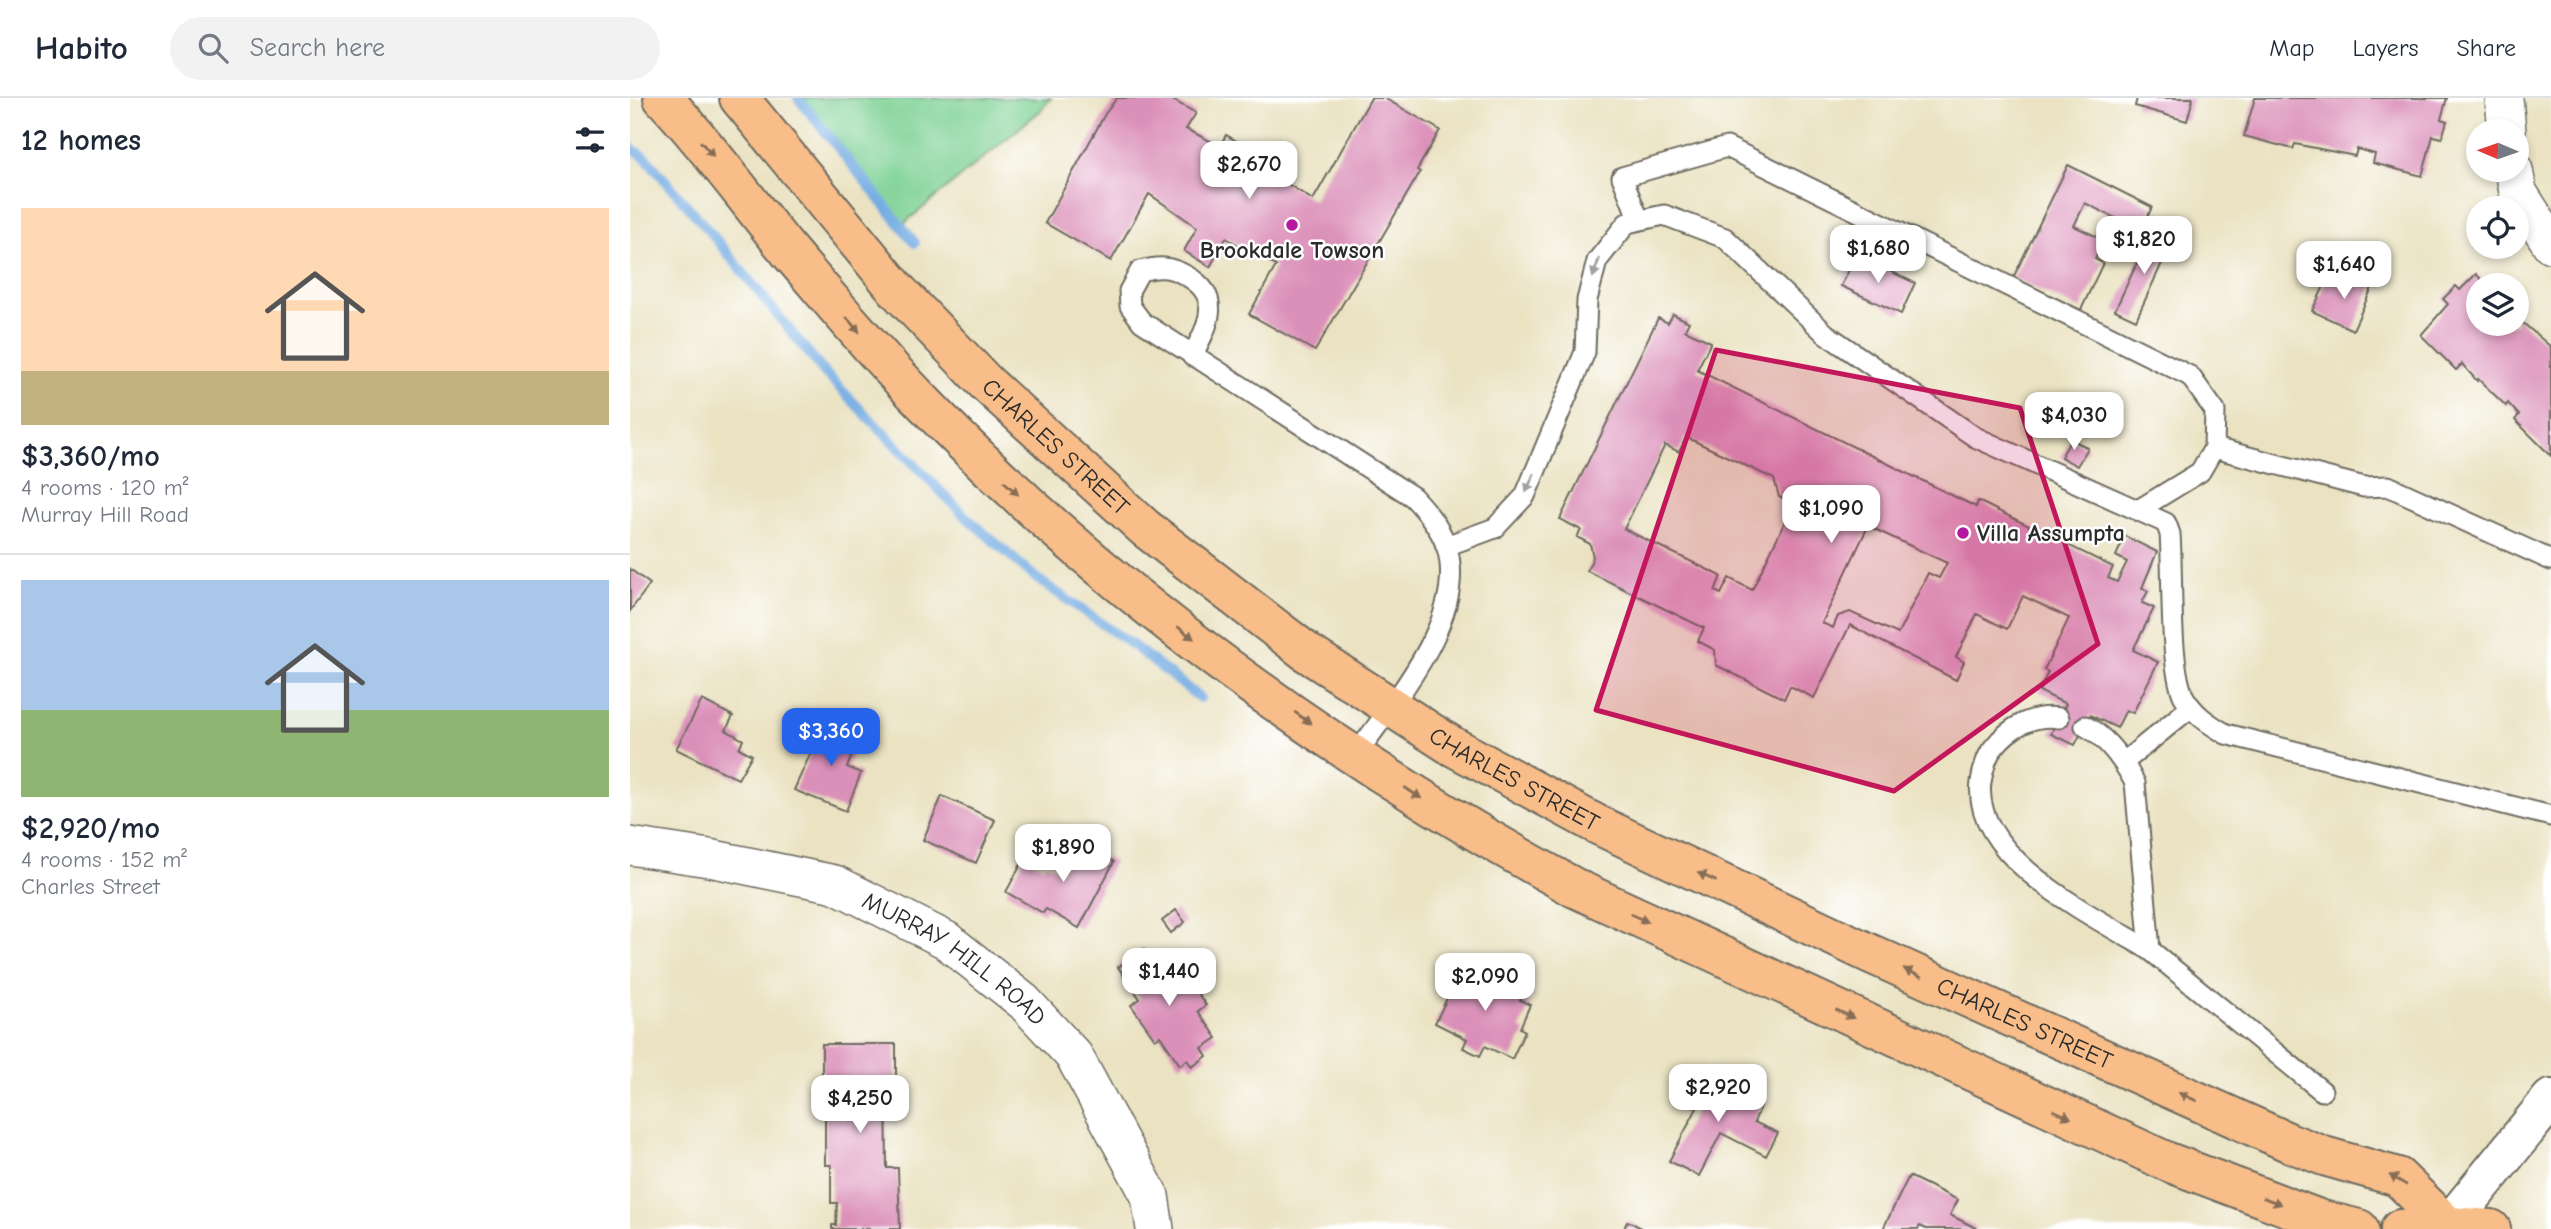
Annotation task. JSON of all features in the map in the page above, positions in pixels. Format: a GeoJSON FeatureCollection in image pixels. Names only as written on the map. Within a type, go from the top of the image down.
{"type":"FeatureCollection","features":[{"type":"Feature","properties":{"kind":"main road"},"geometry":{"type":"LineString","coordinates":[[663,98],[861,334],[916,396],[987,465],[1051,525],[1126,587],[1250,682],[1356,755],[1498,846],[1590,895],[2168,1162],[2319,1219],[2359,1229]]}},
{"type":"Feature","properties":{"kind":"main road","name":"CHARLES STREET"},"geometry":{"type":"LineString","coordinates":[[739,98],[897,290],[1038,433],[1144,528],[1223,590],[1309,654],[1389,707],[1519,784],[1695,872],[2288,1142],[2324,1156],[2398,1177],[2448,1226]]}},
{"type":"Feature","properties":{"kind":"main road"},"geometry":{"type":"LineString","coordinates":[[2400,1229],[2448,1226],[2491,1229]]}},
{"type":"Feature","properties":{"kind":"street"},"geometry":{"type":"LineString","coordinates":[[2504,98],[2506,119]]}},
{"type":"Feature","properties":{"kind":"street"},"geometry":{"type":"LineString","coordinates":[[2516,182],[2518,192],[2551,244]]}},
{"type":"Feature","properties":{"kind":"street","name":"MURRAY HILL ROAD"},"geometry":{"type":"LineString","coordinates":[[630,846],[709,858],[835,884],[946,940],[1024,1002],[1074,1056],[1150,1196],[1154,1229]]}},
{"type":"Feature","properties":{"kind":"street"},"geometry":{"type":"LineString","coordinates":[[2448,1226],[2551,1099]]}},
{"type":"Feature","properties":{"kind":"lane"},"geometry":{"type":"LineString","coordinates":[[1639,220],[1622,177],[1727,147],[2190,376],[2215,411],[2214,448],[2200,472],[2138,510]]}},
{"type":"Feature","properties":{"kind":"lane"},"geometry":{"type":"LineString","coordinates":[[1446,546],[1495,528],[1525,496],[1585,352],[1587,300],[1597,261],[1627,223],[1664,215],[1725,238],[1826,334],[1975,437],[2166,523],[2170,534],[2177,670],[2183,694],[2191,708],[2208,724],[2226,734],[2551,816]]}},
{"type":"Feature","properties":{"kind":"lane"},"geometry":{"type":"LineString","coordinates":[[1192,356],[1205,332],[1209,315],[1210,300],[1202,284],[1176,270],[1159,266],[1140,271],[1129,291],[1130,306],[1142,322],[1192,356],[1413,497],[1432,518],[1446,546],[1450,572],[1448,598],[1440,627],[1356,755]]}},
{"type":"Feature","properties":{"kind":"lane"},"geometry":{"type":"LineString","coordinates":[[2214,448],[2364,487],[2388,486],[2551,560]]}},
{"type":"Feature","properties":{"kind":"lane"},"geometry":{"type":"LineString","coordinates":[[2124,762],[2191,708]]}},
{"type":"Feature","properties":{"kind":"lane"},"geometry":{"type":"LineString","coordinates":[[2059,718],[2023,722],[2005,734],[1991,750],[1983,772],[1979,799],[1983,815],[2011,855],[2056,892],[2150,950],[2322,1091]]}},
{"type":"Feature","properties":{"kind":"lane"},"geometry":{"type":"LineString","coordinates":[[2085,726],[2111,746],[2124,762],[2135,783],[2140,810],[2150,950]]}},
{"type":"Feature","properties":{"kind":"highlighted area"},"geometry":{"type":"Polygon","coordinates":[[[1716,350],[2020,408],[2098,644],[1894,791],[1596,710],[1716,350]]]}},
{"type":"Feature","properties":{"kind":"green space"},"geometry":{"type":"Polygon","coordinates":[[[799,98],[1051,98],[1040,111],[902,225],[799,98]]]}},
{"type":"Feature","properties":{"kind":"building","name":"Brookdale Towson"},"geometry":{"type":"Polygon","coordinates":[[[1117,98],[1169,98],[1196,113],[1186,129],[1220,146],[1226,135],[1285,169],[1280,179],[1313,200],[1371,98],[1384,98],[1440,130],[1417,170],[1420,172],[1315,351],[1249,314],[1276,266],[1226,238],[1210,267],[1184,251],[1197,227],[1149,194],[1111,261],[1045,223],[1105,114],[1117,98]]]}},
{"type":"Feature","properties":{"kind":"building"},"geometry":{"type":"Polygon","coordinates":[[[2137,98],[2193,98],[2187,121],[2135,106],[2137,98]]]}},
{"type":"Feature","properties":{"kind":"building"},"geometry":{"type":"Polygon","coordinates":[[[2255,98],[2447,98],[2441,119],[2447,121],[2442,138],[2433,136],[2422,176],[2373,163],[2375,154],[2357,149],[2355,156],[2295,144],[2293,149],[2244,136],[2255,98]]]}},
{"type":"Feature","properties":{"kind":"building"},"geometry":{"type":"Polygon","coordinates":[[[2068,165],[2152,207],[2141,231],[2085,203],[2074,226],[2104,240],[2095,259],[2103,263],[2081,310],[2013,278],[2068,165]]]}},
{"type":"Feature","properties":{"kind":"building"},"geometry":{"type":"Polygon","coordinates":[[[2158,231],[2173,239],[2136,320],[2115,310],[2146,244],[2151,246],[2158,231]]]}},
{"type":"Feature","properties":{"kind":"building"},"geometry":{"type":"Polygon","coordinates":[[[1856,255],[1915,283],[1901,314],[1841,286],[1856,255]]]}},
{"type":"Feature","properties":{"kind":"building"},"geometry":{"type":"Polygon","coordinates":[[[2357,273],[2375,281],[2353,330],[2312,311],[2328,278],[2351,288],[2357,273]]]}},
{"type":"Feature","properties":{"kind":"building"},"geometry":{"type":"Polygon","coordinates":[[[2466,284],[2466,336],[2529,336],[2529,328],[2551,347],[2551,456],[2515,420],[2519,415],[2508,403],[2506,406],[2462,364],[2456,370],[2421,335],[2448,304],[2443,299],[2456,286],[2460,290],[2466,284]]]}},
{"type":"Feature","properties":{"kind":"building","name":"Villa Assumpta"},"geometry":{"type":"Polygon","coordinates":[[[1673,314],[1689,322],[1685,330],[1711,342],[1697,370],[1976,507],[1978,501],[2113,567],[2108,578],[2117,582],[2127,562],[2116,556],[2125,536],[2157,552],[2142,588],[2148,591],[2142,603],[2154,608],[2133,650],[2158,662],[2133,713],[2126,710],[2117,728],[2090,715],[2075,745],[2051,734],[2066,704],[2039,691],[2048,672],[2044,670],[2069,618],[2023,596],[2007,629],[1977,614],[1956,657],[1964,662],[1956,680],[1850,625],[1814,698],[1790,686],[1784,699],[1716,665],[1715,650],[1698,641],[1704,628],[1587,571],[1593,557],[1590,544],[1577,537],[1581,530],[1560,519],[1658,318],[1668,323],[1673,314]],[[1686,437],[1679,452],[1665,445],[1624,529],[1721,576],[1715,591],[1721,594],[1729,578],[1752,590],[1794,503],[1779,497],[1774,479],[1686,437]],[[1868,526],[1822,623],[1833,628],[1838,616],[1850,612],[1898,634],[1928,573],[1939,578],[1947,563],[1868,526]]]}},
{"type":"Feature","properties":{"kind":"building"},"geometry":{"type":"Polygon","coordinates":[[[2071,439],[2088,448],[2077,466],[2061,457],[2071,439]]]}},
{"type":"Feature","properties":{"kind":"building"},"geometry":{"type":"Polygon","coordinates":[[[630,569],[650,584],[630,611],[630,569]]]}},
{"type":"Feature","properties":{"kind":"building"},"geometry":{"type":"Polygon","coordinates":[[[702,700],[733,716],[726,730],[743,740],[739,748],[752,755],[738,779],[676,749],[702,700]]]}},
{"type":"Feature","properties":{"kind":"building"},"geometry":{"type":"Polygon","coordinates":[[[825,721],[860,736],[847,767],[861,773],[846,811],[794,790],[825,721]]]}},
{"type":"Feature","properties":{"kind":"building"},"geometry":{"type":"Polygon","coordinates":[[[942,796],[995,820],[976,863],[923,840],[942,796]]]}},
{"type":"Feature","properties":{"kind":"building"},"geometry":{"type":"Polygon","coordinates":[[[1078,841],[1114,862],[1079,928],[1046,909],[1043,913],[1006,892],[1025,857],[1043,867],[1046,863],[1061,871],[1078,841]]]}},
{"type":"Feature","properties":{"kind":"building"},"geometry":{"type":"Polygon","coordinates":[[[1176,910],[1185,922],[1171,933],[1162,921],[1176,910]]]}},
{"type":"Feature","properties":{"kind":"building"},"geometry":{"type":"Polygon","coordinates":[[[1144,949],[1166,979],[1180,969],[1206,1005],[1198,1011],[1217,1038],[1202,1048],[1207,1056],[1192,1067],[1187,1060],[1180,1065],[1160,1036],[1155,1039],[1131,1005],[1140,999],[1118,967],[1144,949]]]}},
{"type":"Feature","properties":{"kind":"building"},"geometry":{"type":"Polygon","coordinates":[[[1464,963],[1524,992],[1520,1000],[1530,1005],[1520,1028],[1525,1031],[1512,1059],[1485,1046],[1480,1056],[1463,1048],[1467,1039],[1435,1023],[1464,963]]]}},
{"type":"Feature","properties":{"kind":"building"},"geometry":{"type":"Polygon","coordinates":[[[822,1044],[896,1044],[896,1089],[886,1089],[887,1168],[898,1168],[900,1229],[832,1229],[832,1225],[836,1225],[837,1203],[831,1203],[831,1165],[825,1165],[825,1104],[838,1104],[837,1090],[822,1089],[822,1044]]]}},
{"type":"Feature","properties":{"kind":"building"},"geometry":{"type":"Polygon","coordinates":[[[1688,1076],[1707,1086],[1710,1080],[1761,1106],[1754,1122],[1778,1133],[1766,1156],[1721,1133],[1699,1176],[1669,1161],[1697,1108],[1677,1098],[1688,1076]]]}},
{"type":"Feature","properties":{"kind":"building"},"geometry":{"type":"Polygon","coordinates":[[[1909,1176],[1958,1200],[1950,1215],[1978,1229],[1926,1229],[1920,1226],[1918,1229],[1883,1229],[1909,1176]]]}},
{"type":"Feature","properties":{"kind":"building"},"geometry":{"type":"Polygon","coordinates":[[[1627,1221],[1630,1222],[1643,1229],[1624,1229],[1627,1221]]]}},
{"type":"Feature","properties":{"kind":"waterway"},"geometry":{"type":"LineString","coordinates":[[798,98],[915,243]]}},
{"type":"Feature","properties":{"kind":"waterway"},"geometry":{"type":"LineString","coordinates":[[630,147],[646,158],[710,232],[824,372],[966,517],[1036,578],[1131,644],[1200,698]]}},
{"type":"Feature","properties":{"kind":"place","name":"Brookdale Towson"},"geometry":{"type":"Point","coordinates":[1292,225]}},
{"type":"Feature","properties":{"kind":"place","name":"Villa Assumpta"},"geometry":{"type":"Point","coordinates":[1963,533]}}]}
